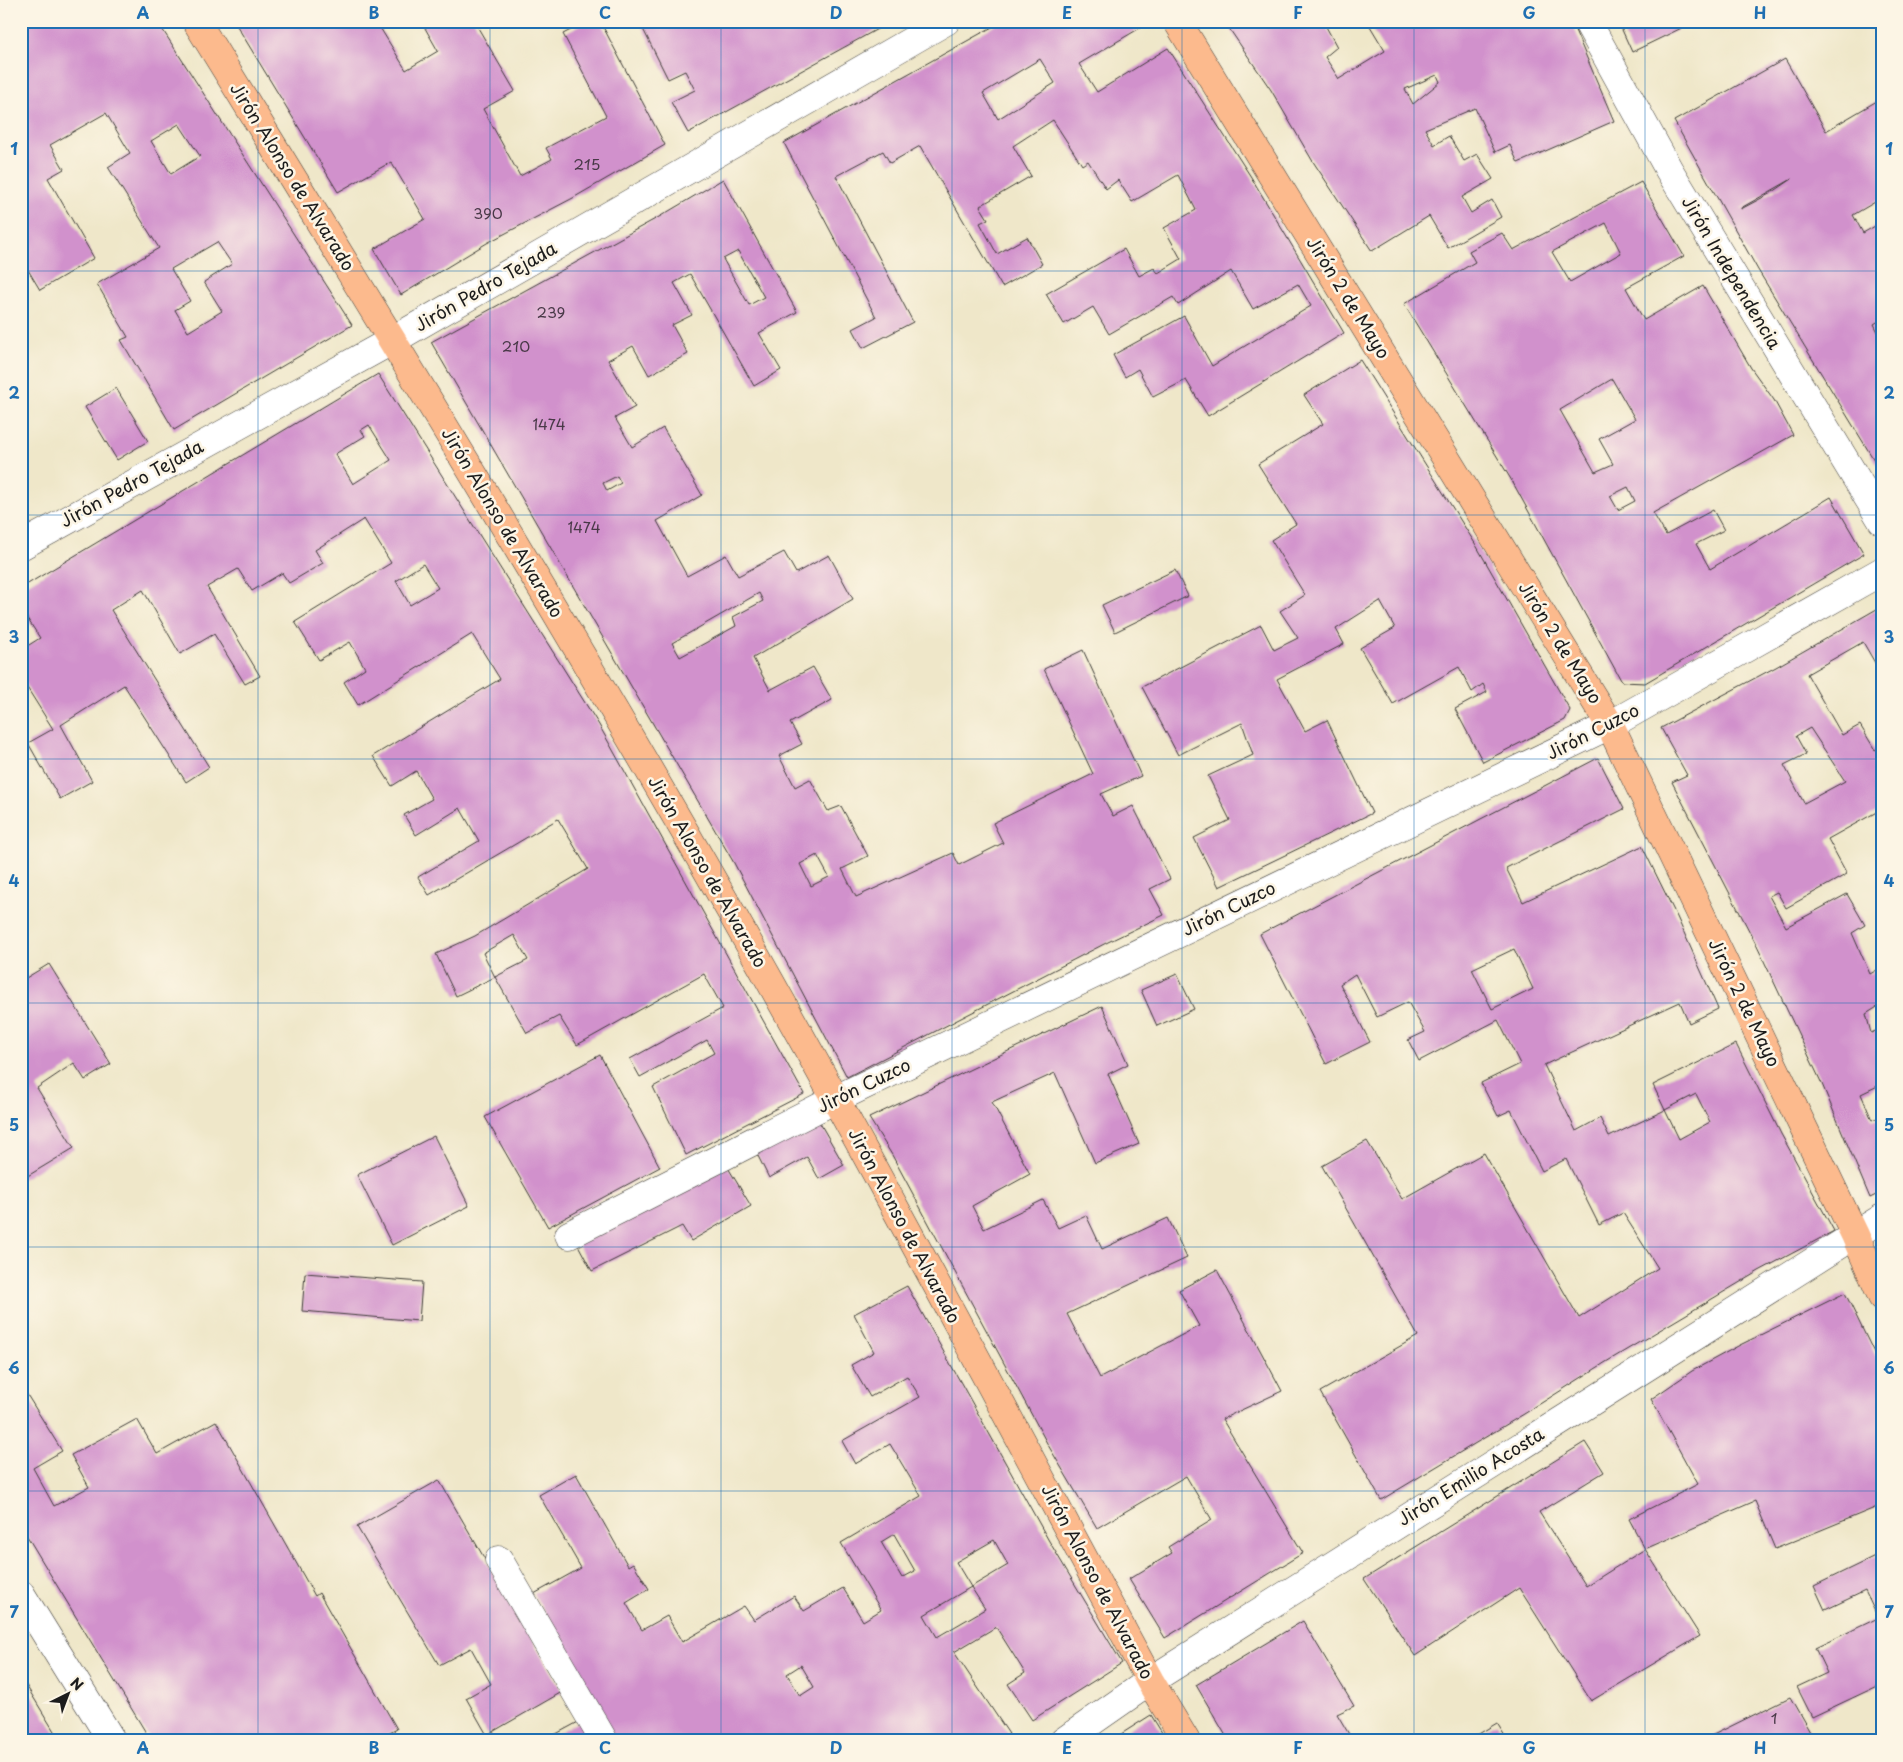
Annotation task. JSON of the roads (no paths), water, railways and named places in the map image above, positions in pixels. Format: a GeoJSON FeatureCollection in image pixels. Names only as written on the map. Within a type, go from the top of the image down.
{"type":"FeatureCollection","features":[{"type":"Feature","properties":{"kind":"main road","name":"Jirón Alonso de Alvarado"},"geometry":{"type":"LineString","coordinates":[[196,21],[393,340],[588,664],[836,1100],[1150,1681],[1186,1741]]}},
{"type":"Feature","properties":{"kind":"main road","name":"Jirón 2 de Mayo"},"geometry":{"type":"LineString","coordinates":[[1178,21],[1610,725],[1855,1234],[1882,1298]]}},
{"type":"Feature","properties":{"kind":"street","name":"Jirón Pedro Tejada"},"geometry":{"type":"LineString","coordinates":[[21,546],[393,340],[946,21]]}},
{"type":"Feature","properties":{"kind":"street","name":"Jirón Independencia"},"geometry":{"type":"LineString","coordinates":[[1587,21],[1668,170],[1882,520]]}},
{"type":"Feature","properties":{"kind":"street","name":"Jirón Cuzco"},"geometry":{"type":"LineString","coordinates":[[569,1235],[836,1100],[1610,725],[1882,570]]}},
{"type":"Feature","properties":{"kind":"street","name":"Jirón Emilio Acosta"},"geometry":{"type":"LineString","coordinates":[[1064,1741],[1150,1681],[1882,1218]]}},
{"type":"Feature","properties":{"kind":"street"},"geometry":{"type":"LineString","coordinates":[[499,1560],[604,1741]]}},
{"type":"Feature","properties":{"kind":"street"},"geometry":{"type":"LineString","coordinates":[[21,1594],[112,1741]]}}]}
